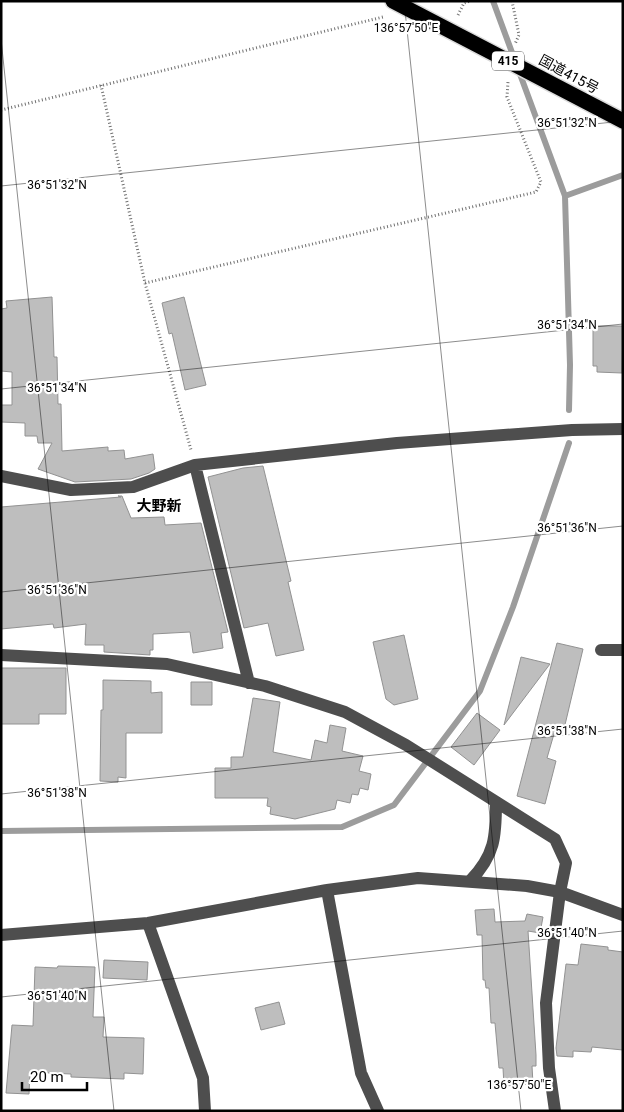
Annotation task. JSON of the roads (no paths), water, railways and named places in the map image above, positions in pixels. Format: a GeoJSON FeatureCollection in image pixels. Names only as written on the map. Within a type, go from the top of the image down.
{"type":"FeatureCollection","features":[{"type":"Feature","properties":{"kind":"highway","name":"国道415号"},"geometry":{"type":"LineString","coordinates":[[393,1],[623,121]]}},
{"type":"Feature","properties":{"kind":"street"},"geometry":{"type":"LineString","coordinates":[[1,476],[71,490],[133,487],[195,465],[397,443],[572,430],[623,429]]}},
{"type":"Feature","properties":{"kind":"street"},"geometry":{"type":"LineString","coordinates":[[195,465],[249,683]]}},
{"type":"Feature","properties":{"kind":"street"},"geometry":{"type":"LineString","coordinates":[[601,650],[623,650]]}},
{"type":"Feature","properties":{"kind":"street"},"geometry":{"type":"LineString","coordinates":[[1,655],[167,664],[249,683],[345,712],[406,745],[555,839],[566,863],[560,892],[546,1003],[549,1068],[555,1111]]}},
{"type":"Feature","properties":{"kind":"street"},"geometry":{"type":"LineString","coordinates":[[470,881],[483,868],[494,840],[496,802]]}},
{"type":"Feature","properties":{"kind":"street"},"geometry":{"type":"LineString","coordinates":[[1,935],[148,923],[327,890],[418,878],[527,886],[560,892],[623,915]]}},
{"type":"Feature","properties":{"kind":"street"},"geometry":{"type":"LineString","coordinates":[[327,890],[361,1073],[378,1111]]}},
{"type":"Feature","properties":{"kind":"street"},"geometry":{"type":"LineString","coordinates":[[148,923],[203,1078],[204,1111]]}},
{"type":"Feature","properties":{"kind":"waterway"},"geometry":{"type":"LineString","coordinates":[[493,1],[565,196],[570,365],[569,410]]}},
{"type":"Feature","properties":{"kind":"waterway"},"geometry":{"type":"LineString","coordinates":[[565,196],[623,175]]}},
{"type":"Feature","properties":{"kind":"waterway"},"geometry":{"type":"LineString","coordinates":[[1,831],[342,827],[394,805],[480,691],[513,607],[569,443]]}},
{"type":"Feature","properties":{"kind":"district","name":"大野新"},"geometry":{"type":"Point","coordinates":[159,506]}}]}
